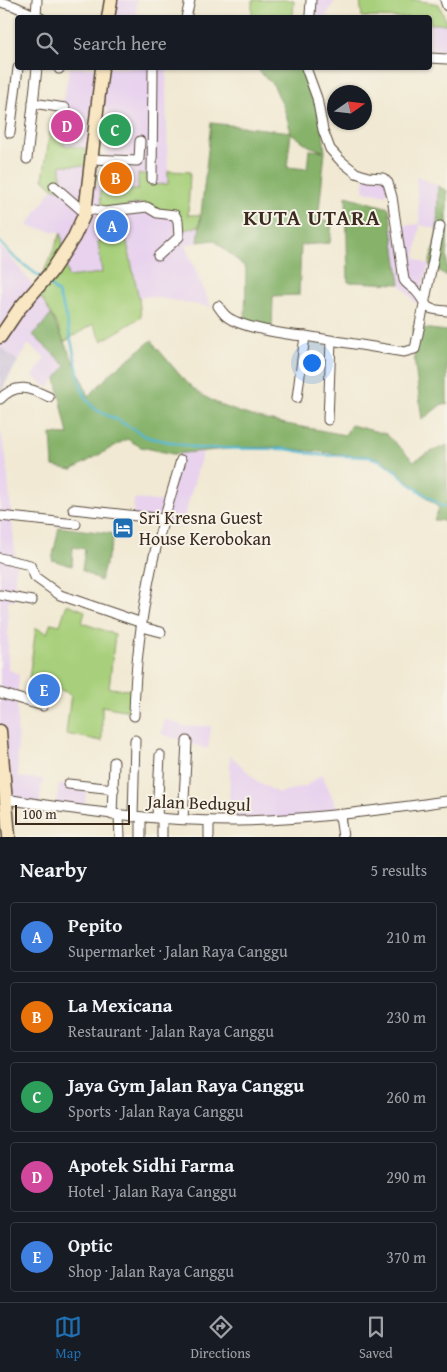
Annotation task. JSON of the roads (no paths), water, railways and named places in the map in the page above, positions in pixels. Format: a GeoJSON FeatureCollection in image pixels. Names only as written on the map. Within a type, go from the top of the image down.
{"type":"FeatureCollection","features":[{"type":"Feature","properties":{"kind":"main road"},"geometry":{"type":"LineString","coordinates":[[108,15],[111,0]]}},
{"type":"Feature","properties":{"kind":"main road"},"geometry":{"type":"LineString","coordinates":[[0,337],[19,309],[51,272],[74,237],[86,211],[102,70]]}},
{"type":"Feature","properties":{"kind":"main road"},"geometry":{"type":"LineString","coordinates":[[0,731],[8,837]]}},
{"type":"Feature","properties":{"kind":"street"},"geometry":{"type":"LineString","coordinates":[[37,0],[39,15]]}},
{"type":"Feature","properties":{"kind":"street"},"geometry":{"type":"LineString","coordinates":[[187,15],[190,0]]}},
{"type":"Feature","properties":{"kind":"street"},"geometry":{"type":"LineString","coordinates":[[310,15],[311,0]]}},
{"type":"Feature","properties":{"kind":"street"},"geometry":{"type":"LineString","coordinates":[[445,0],[447,6]]}},
{"type":"Feature","properties":{"kind":"street"},"geometry":{"type":"LineString","coordinates":[[1,1],[24,14]]}},
{"type":"Feature","properties":{"kind":"street"},"geometry":{"type":"LineString","coordinates":[[432,58],[447,59]]}},
{"type":"Feature","properties":{"kind":"street"},"geometry":{"type":"LineString","coordinates":[[10,133],[18,70]]}},
{"type":"Feature","properties":{"kind":"street"},"geometry":{"type":"LineString","coordinates":[[27,159],[37,70]]}},
{"type":"Feature","properties":{"kind":"street"},"geometry":{"type":"LineString","coordinates":[[152,179],[153,70]]}},
{"type":"Feature","properties":{"kind":"street"},"geometry":{"type":"LineString","coordinates":[[307,70],[317,98],[323,130],[330,149],[356,173],[368,177],[383,178],[388,183],[394,206],[405,283],[417,292],[424,304],[434,310],[447,311]]}},
{"type":"Feature","properties":{"kind":"street"},"geometry":{"type":"LineString","coordinates":[[33,103],[66,108]]}},
{"type":"Feature","properties":{"kind":"street"},"geometry":{"type":"LineString","coordinates":[[91,159],[137,161],[139,159],[140,141]]}},
{"type":"Feature","properties":{"kind":"street"},"geometry":{"type":"LineString","coordinates":[[54,186],[86,211],[104,212],[147,206],[157,213],[175,216],[178,221],[179,237],[158,256]]}},
{"type":"Feature","properties":{"kind":"street"},"geometry":{"type":"LineString","coordinates":[[218,306],[226,316],[234,320],[284,334],[404,352],[412,350],[417,345],[440,226]]}},
{"type":"Feature","properties":{"kind":"street"},"geometry":{"type":"LineString","coordinates":[[297,398],[304,336]]}},
{"type":"Feature","properties":{"kind":"street"},"geometry":{"type":"LineString","coordinates":[[328,420],[331,341]]}},
{"type":"Feature","properties":{"kind":"street"},"geometry":{"type":"LineString","coordinates":[[0,399],[13,390],[23,388],[49,397]]}},
{"type":"Feature","properties":{"kind":"street"},"geometry":{"type":"LineString","coordinates":[[134,716],[134,682],[149,581],[181,460]]}},
{"type":"Feature","properties":{"kind":"street"},"geometry":{"type":"LineString","coordinates":[[73,509],[165,519]]}},
{"type":"Feature","properties":{"kind":"street"},"geometry":{"type":"LineString","coordinates":[[0,516],[76,524]]}},
{"type":"Feature","properties":{"kind":"street"},"geometry":{"type":"LineString","coordinates":[[0,558],[30,565],[35,577],[60,595],[161,632]]}},
{"type":"Feature","properties":{"kind":"street"},"geometry":{"type":"LineString","coordinates":[[0,595],[32,601]]}},
{"type":"Feature","properties":{"kind":"street"},"geometry":{"type":"LineString","coordinates":[[0,694],[43,706]]}},
{"type":"Feature","properties":{"kind":"street"},"geometry":{"type":"LineString","coordinates":[[135,740],[137,817],[142,837]]}},
{"type":"Feature","properties":{"kind":"street"},"geometry":{"type":"LineString","coordinates":[[183,819],[187,741]]}},
{"type":"Feature","properties":{"kind":"street"},"geometry":{"type":"LineString","coordinates":[[160,755],[160,818],[162,837]]}},
{"type":"Feature","properties":{"kind":"street"},"geometry":{"type":"LineString","coordinates":[[114,762],[116,816],[120,837]]}},
{"type":"Feature","properties":{"kind":"street"},"geometry":{"type":"LineString","coordinates":[[68,784],[114,789]]}},
{"type":"Feature","properties":{"kind":"street","name":"Jalan Bedugul"},"geometry":{"type":"LineString","coordinates":[[6,799],[116,816],[209,821],[295,820],[340,816],[447,801]]}},
{"type":"Feature","properties":{"kind":"street"},"geometry":{"type":"LineString","coordinates":[[340,816],[343,837]]}},
{"type":"Feature","properties":{"kind":"street"},"geometry":{"type":"LineString","coordinates":[[209,821],[209,837]]}},
{"type":"Feature","properties":{"kind":"waterway"},"geometry":{"type":"LineString","coordinates":[[0,242],[14,257],[40,277]]}},
{"type":"Feature","properties":{"kind":"waterway"},"geometry":{"type":"LineString","coordinates":[[47,282],[58,293],[65,313],[81,386],[86,399],[95,409],[147,437],[197,448],[286,449],[320,455],[370,457],[395,470],[406,481],[441,506],[447,507]]}},
{"type":"Feature","properties":{"kind":"place","name":"Apotek Sidhi Farma"},"geometry":{"type":"Point","coordinates":[67,126]}},
{"type":"Feature","properties":{"kind":"place","name":"Jaya Gym Jalan Raya Canggu"},"geometry":{"type":"Point","coordinates":[115,130]}},
{"type":"Feature","properties":{"kind":"place","name":"La Mexicana"},"geometry":{"type":"Point","coordinates":[116,178]}},
{"type":"Feature","properties":{"kind":"place","name":"Pepito"},"geometry":{"type":"Point","coordinates":[112,226]}},
{"type":"Feature","properties":{"kind":"place","name":"Sri Kresna Guest House Kerobokan"},"geometry":{"type":"Point","coordinates":[123,528]}},
{"type":"Feature","properties":{"kind":"place","name":"Optic"},"geometry":{"type":"Point","coordinates":[44,690]}},
{"type":"Feature","properties":{"kind":"district","name":"KUTA UTARA"},"geometry":{"type":"Point","coordinates":[312,217]}}]}
